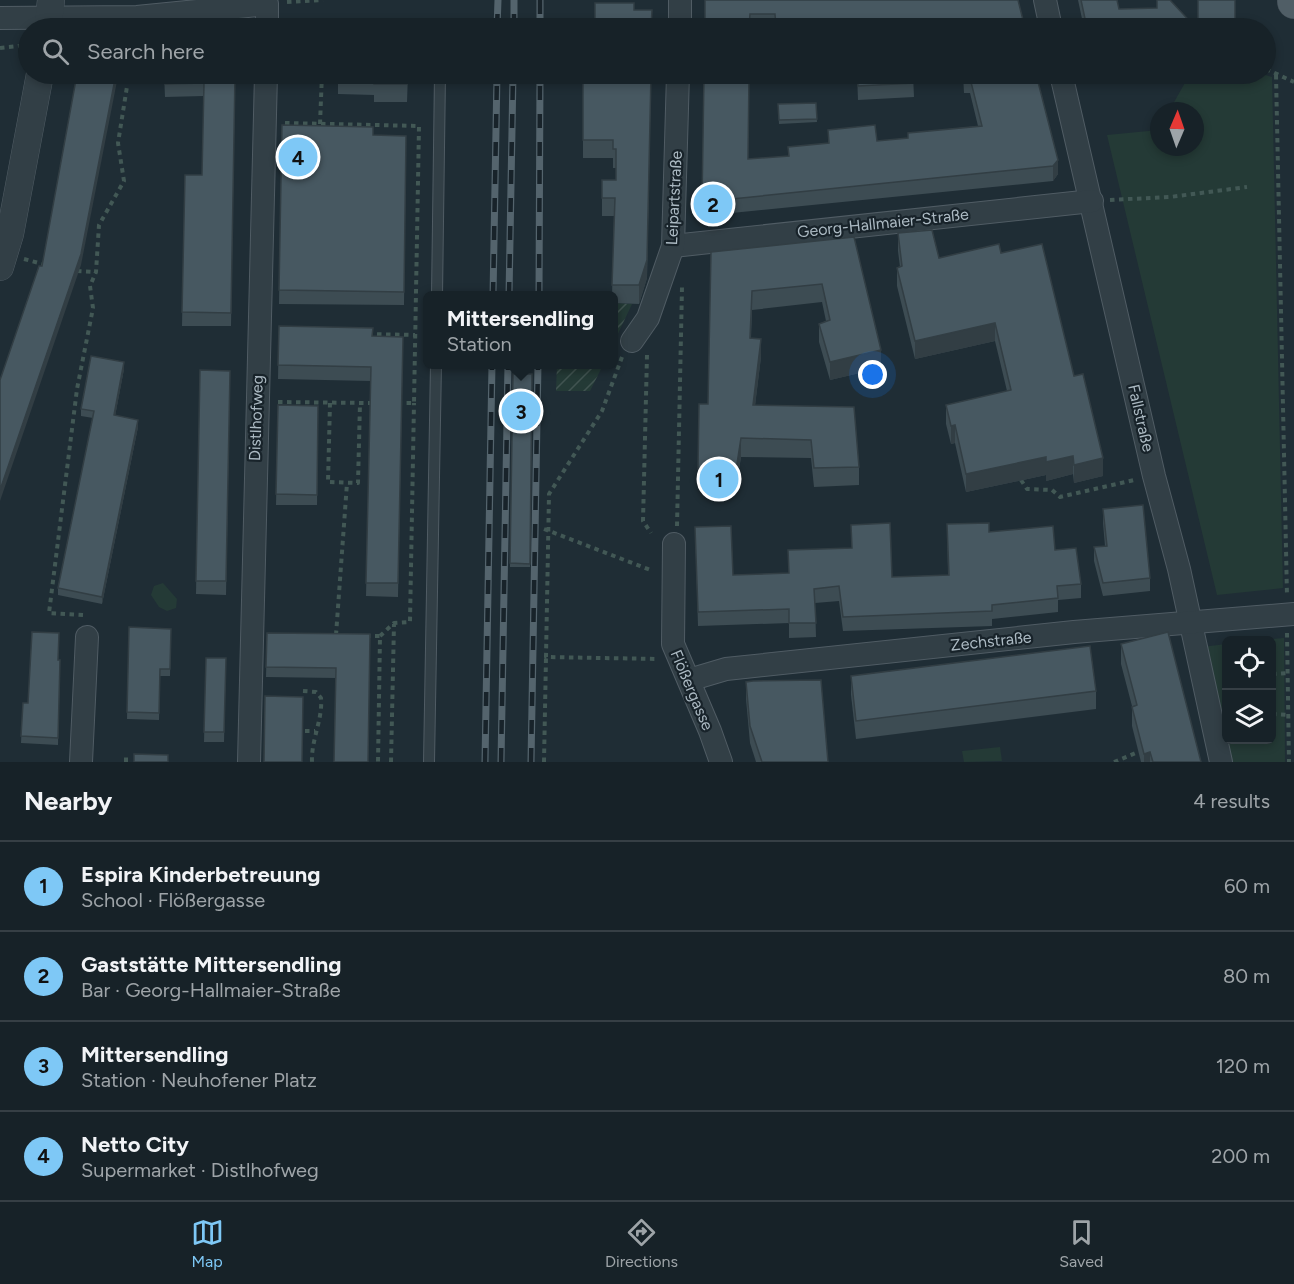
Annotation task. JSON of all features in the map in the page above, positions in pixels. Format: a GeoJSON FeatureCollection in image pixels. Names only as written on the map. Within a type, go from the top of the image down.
{"type":"FeatureCollection","features":[{"type":"Feature","properties":{"kind":"street"},"geometry":{"type":"LineString","coordinates":[[680,0],[680,18]]}},
{"type":"Feature","properties":{"kind":"street"},"geometry":{"type":"LineString","coordinates":[[1045,0],[1049,18]]}},
{"type":"Feature","properties":{"kind":"street"},"geometry":{"type":"LineString","coordinates":[[0,18],[137,17],[267,4],[267,18]]}},
{"type":"Feature","properties":{"kind":"street"},"geometry":{"type":"LineString","coordinates":[[10,262],[10,234],[38,84]]}},
{"type":"Feature","properties":{"kind":"street","name":"Distlhofweg"},"geometry":{"type":"LineString","coordinates":[[249,762],[256,401],[266,84]]}},
{"type":"Feature","properties":{"kind":"street","name":"Leipartstraße"},"geometry":{"type":"LineString","coordinates":[[633,341],[648,318],[673,246],[678,84]]}},
{"type":"Feature","properties":{"kind":"street","name":"Fallstraße"},"geometry":{"type":"LineString","coordinates":[[1063,84],[1221,762]]}},
{"type":"Feature","properties":{"kind":"street","name":"Georg-Hallmaier-Straße"},"geometry":{"type":"LineString","coordinates":[[673,246],[1092,201]]}},
{"type":"Feature","properties":{"kind":"street","name":"Flößergasse"},"geometry":{"type":"LineString","coordinates":[[674,544],[672,637],[675,650],[721,762]]}},
{"type":"Feature","properties":{"kind":"street","name":"Zechstraße"},"geometry":{"type":"LineString","coordinates":[[689,681],[726,669],[1190,621],[1291,614]]}},
{"type":"Feature","properties":{"kind":"street"},"geometry":{"type":"LineString","coordinates":[[81,762],[87,636]]}},
{"type":"Feature","properties":{"kind":"lane"},"geometry":{"type":"LineString","coordinates":[[437,291],[440,84]]}},
{"type":"Feature","properties":{"kind":"lane"},"geometry":{"type":"LineString","coordinates":[[429,762],[436,369]]}},
{"type":"Feature","properties":{"kind":"path"},"geometry":{"type":"LineString","coordinates":[[267,4],[322,0]]}},
{"type":"Feature","properties":{"kind":"path"},"geometry":{"type":"LineString","coordinates":[[0,48],[18,47]]}},
{"type":"Feature","properties":{"kind":"path"},"geometry":{"type":"LineString","coordinates":[[1276,75],[1294,81]]}},
{"type":"Feature","properties":{"kind":"path"},"geometry":{"type":"LineString","coordinates":[[87,636],[86,616],[49,613],[77,389],[93,308],[90,286],[96,272],[99,225],[124,181],[118,143],[127,84]]}},
{"type":"Feature","properties":{"kind":"path"},"geometry":{"type":"LineString","coordinates":[[320,124],[322,84]]}},
{"type":"Feature","properties":{"kind":"path"},"geometry":{"type":"LineString","coordinates":[[1275,84],[1291,614],[1288,673],[1289,762]]}},
{"type":"Feature","properties":{"kind":"path"},"geometry":{"type":"LineString","coordinates":[[264,122],[419,126],[410,622],[393,623],[380,636],[378,762]]}},
{"type":"Feature","properties":{"kind":"path"},"geometry":{"type":"LineString","coordinates":[[1092,201],[1170,198],[1247,187]]}},
{"type":"Feature","properties":{"kind":"path"},"geometry":{"type":"LineString","coordinates":[[10,262],[47,266]]}},
{"type":"Feature","properties":{"kind":"path"},"geometry":{"type":"LineString","coordinates":[[77,271],[96,272]]}},
{"type":"Feature","properties":{"kind":"path"},"geometry":{"type":"LineString","coordinates":[[674,544],[679,511],[683,277]]}},
{"type":"Feature","properties":{"kind":"path"},"geometry":{"type":"LineString","coordinates":[[648,318],[643,521],[651,533]]}},
{"type":"Feature","properties":{"kind":"path"},"geometry":{"type":"LineString","coordinates":[[359,333],[415,335]]}},
{"type":"Feature","properties":{"kind":"path"},"geometry":{"type":"LineString","coordinates":[[544,762],[546,529],[549,494],[602,411],[623,356],[633,341]]}},
{"type":"Feature","properties":{"kind":"path"},"geometry":{"type":"LineString","coordinates":[[256,401],[370,403]]}},
{"type":"Feature","properties":{"kind":"path"},"geometry":{"type":"LineString","coordinates":[[330,403],[328,483],[358,483],[360,403]]}},
{"type":"Feature","properties":{"kind":"path"},"geometry":{"type":"LineString","coordinates":[[402,403],[414,404]]}},
{"type":"Feature","properties":{"kind":"path"},"geometry":{"type":"LineString","coordinates":[[1021,480],[1026,489],[1053,490],[1060,497],[1154,476]]}},
{"type":"Feature","properties":{"kind":"path"},"geometry":{"type":"LineString","coordinates":[[336,635],[347,483]]}},
{"type":"Feature","properties":{"kind":"path"},"geometry":{"type":"LineString","coordinates":[[546,529],[648,569]]}},
{"type":"Feature","properties":{"kind":"path"},"geometry":{"type":"LineString","coordinates":[[392,762],[393,623]]}},
{"type":"Feature","properties":{"kind":"path"},"geometry":{"type":"LineString","coordinates":[[326,635],[347,635]]}},
{"type":"Feature","properties":{"kind":"path"},"geometry":{"type":"LineString","coordinates":[[358,636],[380,636]]}},
{"type":"Feature","properties":{"kind":"path"},"geometry":{"type":"LineString","coordinates":[[546,657],[653,659]]}},
{"type":"Feature","properties":{"kind":"path"},"geometry":{"type":"LineString","coordinates":[[1276,674],[1288,673]]}},
{"type":"Feature","properties":{"kind":"path"},"geometry":{"type":"LineString","coordinates":[[303,691],[316,692],[321,698],[312,762]]}},
{"type":"Feature","properties":{"kind":"path"},"geometry":{"type":"LineString","coordinates":[[1276,714],[1288,715]]}},
{"type":"Feature","properties":{"kind":"path"},"geometry":{"type":"LineString","coordinates":[[305,731],[315,731]]}},
{"type":"Feature","properties":{"kind":"path"},"geometry":{"type":"LineString","coordinates":[[1114,762],[1138,752]]}},
{"type":"Feature","properties":{"kind":"path"},"geometry":{"type":"LineString","coordinates":[[126,755],[126,762]]}},
{"type":"Feature","properties":{"kind":"green space"},"geometry":{"type":"Polygon","coordinates":[[[1184,84],[1272,84],[1283,588],[1217,595],[1107,135],[1150,131],[1150,156],[1204,156],[1204,102],[1174,102],[1184,84]]]}},
{"type":"Feature","properties":{"kind":"green space"},"geometry":{"type":"Polygon","coordinates":[[[618,303],[632,304],[618,334],[618,303]]]}},
{"type":"Feature","properties":{"kind":"green space"},"geometry":{"type":"Polygon","coordinates":[[[557,369],[601,369],[590,391],[556,391],[557,369]]]}},
{"type":"Feature","properties":{"kind":"green space"},"geometry":{"type":"Polygon","coordinates":[[[163,583],[177,599],[176,608],[167,611],[159,607],[151,595],[154,586],[163,583]]]}},
{"type":"Feature","properties":{"kind":"green space"},"geometry":{"type":"Polygon","coordinates":[[[1284,638],[1285,762],[1227,762],[1223,744],[1276,744],[1276,639],[1284,638]]]}},
{"type":"Feature","properties":{"kind":"green space"},"geometry":{"type":"Polygon","coordinates":[[[1222,644],[1222,739],[1202,647],[1222,644]]]}},
{"type":"Feature","properties":{"kind":"green space"},"geometry":{"type":"Polygon","coordinates":[[[1000,747],[1002,761],[964,762],[962,751],[1000,747]]]}},
{"type":"Feature","properties":{"kind":"building"},"geometry":{"type":"Polygon","coordinates":[[[705,0],[1018,0],[1022,18],[775,18],[775,14],[750,14],[750,18],[705,18],[705,0]]]}},
{"type":"Feature","properties":{"kind":"building"},"geometry":{"type":"Polygon","coordinates":[[[1081,0],[1117,0],[1119,9],[1157,8],[1157,0],[1170,0],[1187,18],[1085,18],[1081,0]]]}},
{"type":"Feature","properties":{"kind":"building"},"geometry":{"type":"Polygon","coordinates":[[[1198,0],[1235,0],[1235,18],[1198,18],[1198,0]]]}},
{"type":"Feature","properties":{"kind":"building"},"geometry":{"type":"Polygon","coordinates":[[[595,3],[634,3],[634,10],[652,10],[652,18],[595,18],[595,3]]]}},
{"type":"Feature","properties":{"kind":"building"},"geometry":{"type":"Polygon","coordinates":[[[75,84],[114,84],[81,254],[0,490],[0,380],[39,266],[42,266],[75,84]]]}},
{"type":"Feature","properties":{"kind":"building"},"geometry":{"type":"Polygon","coordinates":[[[204,84],[235,84],[231,313],[182,312],[185,175],[202,175],[204,84]]]}},
{"type":"Feature","properties":{"kind":"building"},"geometry":{"type":"Polygon","coordinates":[[[583,84],[651,84],[647,260],[639,285],[612,285],[615,198],[602,198],[602,180],[616,180],[616,149],[613,149],[613,140],[583,140],[583,84]]]}},
{"type":"Feature","properties":{"kind":"building"},"geometry":{"type":"Polygon","coordinates":[[[704,84],[749,84],[748,159],[789,156],[788,147],[829,143],[828,130],[875,125],[877,141],[908,138],[908,133],[982,126],[972,84],[1039,84],[1058,160],[1053,166],[702,202],[704,84]]]}},
{"type":"Feature","properties":{"kind":"building"},"geometry":{"type":"Polygon","coordinates":[[[858,84],[895,84],[858,86],[858,84]]]}},
{"type":"Feature","properties":{"kind":"building"},"geometry":{"type":"Polygon","coordinates":[[[816,103],[817,119],[779,120],[778,104],[816,103]]]}},
{"type":"Feature","properties":{"kind":"building"},"geometry":{"type":"Polygon","coordinates":[[[282,125],[373,127],[373,135],[406,136],[404,292],[279,290],[282,125]]]}},
{"type":"Feature","properties":{"kind":"building"},"geometry":{"type":"Polygon","coordinates":[[[932,230],[939,258],[999,244],[1001,253],[1042,244],[1074,376],[1083,374],[1103,458],[1074,465],[1073,456],[1046,462],[1046,457],[966,474],[955,425],[951,426],[946,405],[1011,390],[995,323],[915,341],[897,268],[902,266],[898,233],[932,230]]]}},
{"type":"Feature","properties":{"kind":"building"},"geometry":{"type":"Polygon","coordinates":[[[854,237],[881,350],[830,362],[819,324],[830,320],[822,284],[752,291],[750,338],[761,339],[753,405],[854,407],[859,467],[814,468],[811,440],[741,438],[736,470],[698,469],[699,404],[708,404],[711,252],[854,237]]]}},
{"type":"Feature","properties":{"kind":"building"},"geometry":{"type":"Polygon","coordinates":[[[279,326],[373,328],[372,336],[403,337],[398,583],[366,583],[371,367],[278,365],[279,326]]]}},
{"type":"Feature","properties":{"kind":"building"},"geometry":{"type":"Polygon","coordinates":[[[91,356],[124,362],[114,415],[138,420],[102,597],[58,588],[94,411],[81,409],[91,356]]]}},
{"type":"Feature","properties":{"kind":"building"},"geometry":{"type":"Polygon","coordinates":[[[200,370],[230,371],[226,581],[196,581],[200,370]]]}},
{"type":"Feature","properties":{"kind":"building"},"geometry":{"type":"Polygon","coordinates":[[[513,374],[532,374],[530,564],[510,563],[513,374]]]}},
{"type":"Feature","properties":{"kind":"building"},"geometry":{"type":"Polygon","coordinates":[[[278,405],[318,406],[317,495],[276,494],[278,405]]]}},
{"type":"Feature","properties":{"kind":"building"},"geometry":{"type":"Polygon","coordinates":[[[1143,505],[1150,578],[1103,583],[1094,547],[1107,546],[1103,509],[1143,505]]]}},
{"type":"Feature","properties":{"kind":"building"},"geometry":{"type":"Polygon","coordinates":[[[890,523],[892,577],[949,575],[947,524],[989,523],[989,532],[1053,526],[1055,550],[1076,548],[1081,584],[1057,586],[1058,598],[992,605],[992,611],[843,617],[839,586],[814,589],[816,623],[789,623],[789,609],[698,612],[695,527],[731,526],[733,575],[789,573],[788,550],[852,548],[851,525],[890,523]]]}},
{"type":"Feature","properties":{"kind":"building"},"geometry":{"type":"Polygon","coordinates":[[[129,627],[171,629],[170,669],[160,669],[159,713],[127,712],[129,627]]]}},
{"type":"Feature","properties":{"kind":"building"},"geometry":{"type":"Polygon","coordinates":[[[32,632],[59,633],[58,738],[21,736],[23,703],[28,703],[32,632]]]}},
{"type":"Feature","properties":{"kind":"building"},"geometry":{"type":"Polygon","coordinates":[[[1168,632],[1201,762],[1153,762],[1150,752],[1144,754],[1132,707],[1137,705],[1121,644],[1168,632]]]}},
{"type":"Feature","properties":{"kind":"building"},"geometry":{"type":"Polygon","coordinates":[[[267,633],[370,634],[368,762],[334,762],[336,668],[266,667],[267,633]]]}},
{"type":"Feature","properties":{"kind":"building"},"geometry":{"type":"Polygon","coordinates":[[[1090,646],[1096,691],[856,721],[851,676],[1090,646]]]}},
{"type":"Feature","properties":{"kind":"building"},"geometry":{"type":"Polygon","coordinates":[[[206,658],[226,658],[224,732],[204,732],[206,658]]]}},
{"type":"Feature","properties":{"kind":"building"},"geometry":{"type":"Polygon","coordinates":[[[821,680],[828,762],[762,762],[750,726],[746,682],[821,680]]]}},
{"type":"Feature","properties":{"kind":"building"},"geometry":{"type":"Polygon","coordinates":[[[265,696],[303,697],[302,762],[264,762],[265,696]]]}},
{"type":"Feature","properties":{"kind":"building"},"geometry":{"type":"Polygon","coordinates":[[[134,754],[168,755],[168,762],[134,762],[134,754]]]}},
{"type":"Feature","properties":{"kind":"railway"},"geometry":{"type":"LineString","coordinates":[[497,18],[498,0]]}},
{"type":"Feature","properties":{"kind":"railway"},"geometry":{"type":"LineString","coordinates":[[514,0],[514,18]]}},
{"type":"Feature","properties":{"kind":"railway"},"geometry":{"type":"LineString","coordinates":[[540,0],[540,18]]}},
{"type":"Feature","properties":{"kind":"railway"},"geometry":{"type":"LineString","coordinates":[[493,291],[497,84]]}},
{"type":"Feature","properties":{"kind":"railway"},"geometry":{"type":"LineString","coordinates":[[509,291],[513,84]]}},
{"type":"Feature","properties":{"kind":"railway"},"geometry":{"type":"LineString","coordinates":[[539,291],[540,84]]}},
{"type":"Feature","properties":{"kind":"railway"},"geometry":{"type":"LineString","coordinates":[[485,762],[492,369]]}},
{"type":"Feature","properties":{"kind":"railway"},"geometry":{"type":"LineString","coordinates":[[501,762],[508,369]]}},
{"type":"Feature","properties":{"kind":"railway"},"geometry":{"type":"LineString","coordinates":[[531,762],[538,369]]}},
{"type":"Feature","properties":{"kind":"place","name":"Netto City"},"geometry":{"type":"Point","coordinates":[298,157]}},
{"type":"Feature","properties":{"kind":"place","name":"Gaststätte Mittersendling"},"geometry":{"type":"Point","coordinates":[713,204]}},
{"type":"Feature","properties":{"kind":"place","name":"Mittersendling"},"geometry":{"type":"Point","coordinates":[521,411]}},
{"type":"Feature","properties":{"kind":"place","name":"Espira Kinderbetreuung"},"geometry":{"type":"Point","coordinates":[719,479]}}]}
